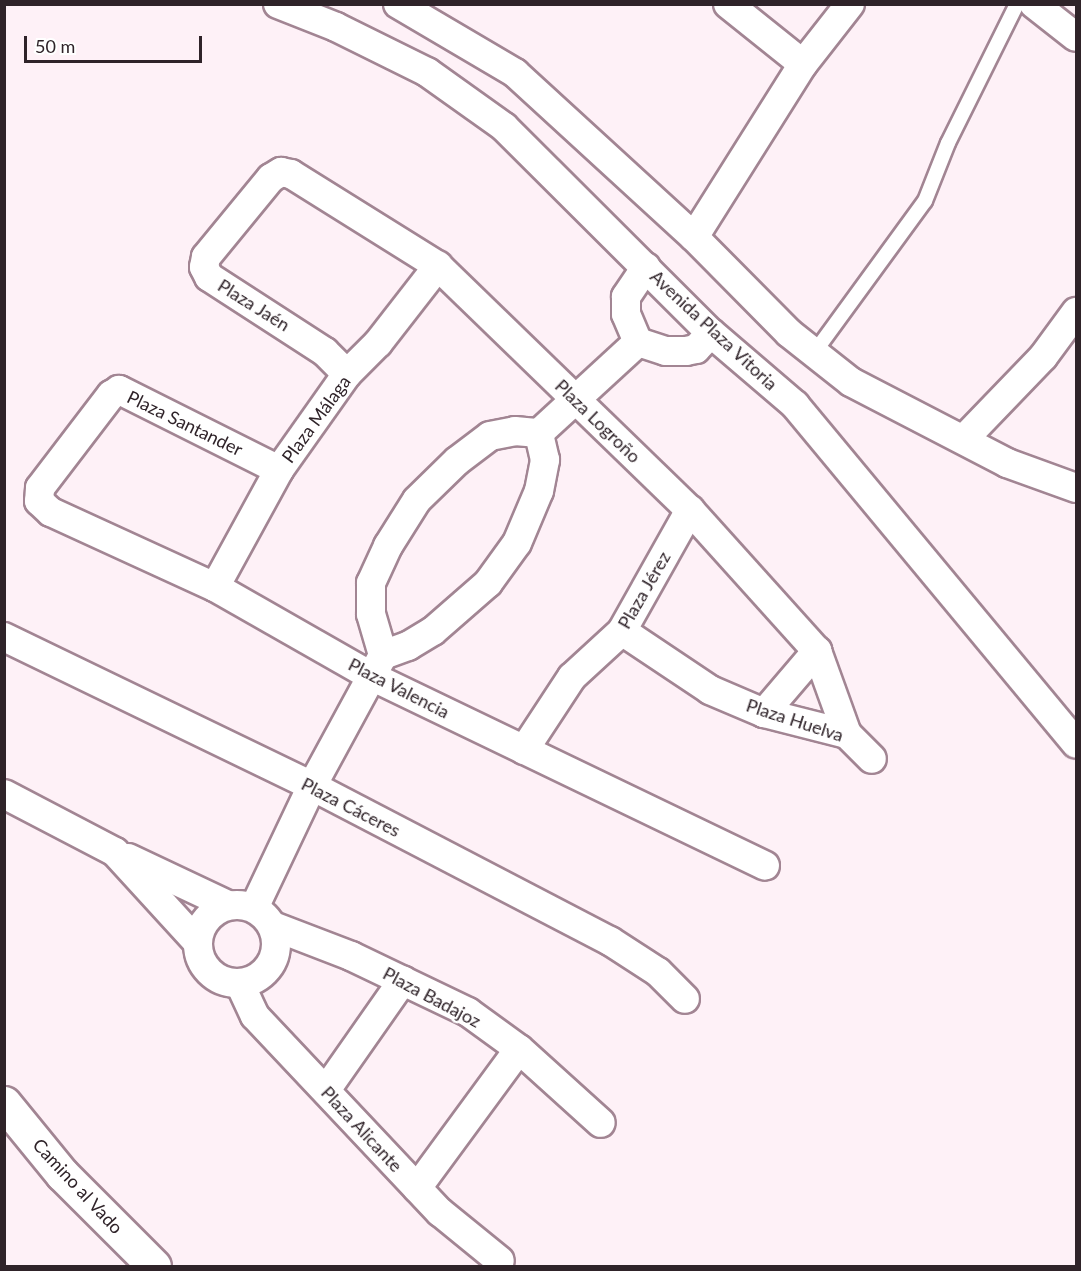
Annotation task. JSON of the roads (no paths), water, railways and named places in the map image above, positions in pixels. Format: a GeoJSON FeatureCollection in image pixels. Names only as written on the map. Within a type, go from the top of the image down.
{"type":"FeatureCollection","features":[{"type":"Feature","properties":{"kind":"street","name":"Avenida Plaza Vitoria"},"geometry":{"type":"LineString","coordinates":[[278,4],[336,27],[427,72],[494,120],[711,333],[795,405],[1077,743]]}},
{"type":"Feature","properties":{"kind":"street"},"geometry":{"type":"LineString","coordinates":[[398,4],[515,73],[694,237],[814,353],[851,382],[964,439],[1006,463],[1077,488]]}},
{"type":"Feature","properties":{"kind":"street"},"geometry":{"type":"LineString","coordinates":[[728,4],[803,64]]}},
{"type":"Feature","properties":{"kind":"street"},"geometry":{"type":"LineString","coordinates":[[694,237],[803,64],[850,4]]}},
{"type":"Feature","properties":{"kind":"street"},"geometry":{"type":"LineString","coordinates":[[1034,4],[1077,37]]}},
{"type":"Feature","properties":{"kind":"street","name":"Plaza Logroño"},"geometry":{"type":"LineString","coordinates":[[280,172],[291,174],[438,266],[690,510],[817,651],[847,734]]}},
{"type":"Feature","properties":{"kind":"street","name":"Plaza Jaén"},"geometry":{"type":"LineString","coordinates":[[280,172],[271,178],[206,257],[204,267],[209,277],[325,352],[347,374]]}},
{"type":"Feature","properties":{"kind":"street","name":"Plaza Málaga"},"geometry":{"type":"LineString","coordinates":[[214,587],[279,470],[347,374],[378,343],[438,266]]}},
{"type":"Feature","properties":{"kind":"street"},"geometry":{"type":"LineString","coordinates":[[646,267],[626,297],[626,314],[638,342],[666,351],[686,351],[696,349],[711,333]]}},
{"type":"Feature","properties":{"kind":"street"},"geometry":{"type":"LineString","coordinates":[[964,439],[1043,357],[1077,312]]}},
{"type":"Feature","properties":{"kind":"street"},"geometry":{"type":"LineString","coordinates":[[378,666],[371,614],[371,583],[388,546],[417,500],[457,461],[490,436],[515,431],[539,432],[638,342]]}},
{"type":"Feature","properties":{"kind":"street","name":"Plaza Santander"},"geometry":{"type":"LineString","coordinates":[[39,501],[40,488],[111,395],[119,390],[279,470]]}},
{"type":"Feature","properties":{"kind":"street"},"geometry":{"type":"LineString","coordinates":[[252,913],[312,786],[378,666],[433,632],[488,583],[511,551],[539,491],[545,460],[539,432]]}},
{"type":"Feature","properties":{"kind":"street","name":"Plaza Valencia"},"geometry":{"type":"LineString","coordinates":[[39,501],[51,512],[378,666],[524,750],[765,866]]}},
{"type":"Feature","properties":{"kind":"street","name":"Plaza Jérez"},"geometry":{"type":"LineString","coordinates":[[524,750],[572,677],[622,631],[690,510]]}},
{"type":"Feature","properties":{"kind":"street","name":"Plaza Huelva"},"geometry":{"type":"LineString","coordinates":[[622,631],[710,690],[764,713],[847,734],[872,759]]}},
{"type":"Feature","properties":{"kind":"street","name":"Plaza Cáceres"},"geometry":{"type":"LineString","coordinates":[[4,637],[312,786],[610,941],[658,972],[685,999]]}},
{"type":"Feature","properties":{"kind":"street"},"geometry":{"type":"LineString","coordinates":[[764,713],[817,651]]}},
{"type":"Feature","properties":{"kind":"street"},"geometry":{"type":"LineString","coordinates":[[4,794],[116,852],[198,943]]}},
{"type":"Feature","properties":{"kind":"street","name":"Plaza Badajoz"},"geometry":{"type":"LineString","coordinates":[[116,852],[403,980],[468,1012],[519,1049],[601,1123]]}},
{"type":"Feature","properties":{"kind":"street"},"geometry":{"type":"LineString","coordinates":[[252,913],[277,945],[272,964],[264,974],[240,984],[215,976],[199,956],[198,943],[206,919],[252,913]]}},
{"type":"Feature","properties":{"kind":"street"},"geometry":{"type":"LineString","coordinates":[[326,1090],[403,980]]}},
{"type":"Feature","properties":{"kind":"street","name":"Plaza Alicante"},"geometry":{"type":"LineString","coordinates":[[240,984],[255,1016],[440,1212],[500,1261]]}},
{"type":"Feature","properties":{"kind":"street"},"geometry":{"type":"LineString","coordinates":[[417,1188],[519,1049]]}},
{"type":"Feature","properties":{"kind":"street","name":"Camino al Vado"},"geometry":{"type":"LineString","coordinates":[[4,1103],[62,1174],[154,1266]]}},
{"type":"Feature","properties":{"kind":"lane"},"geometry":{"type":"LineString","coordinates":[[814,353],[925,201],[948,142],[1017,4]]}}]}
